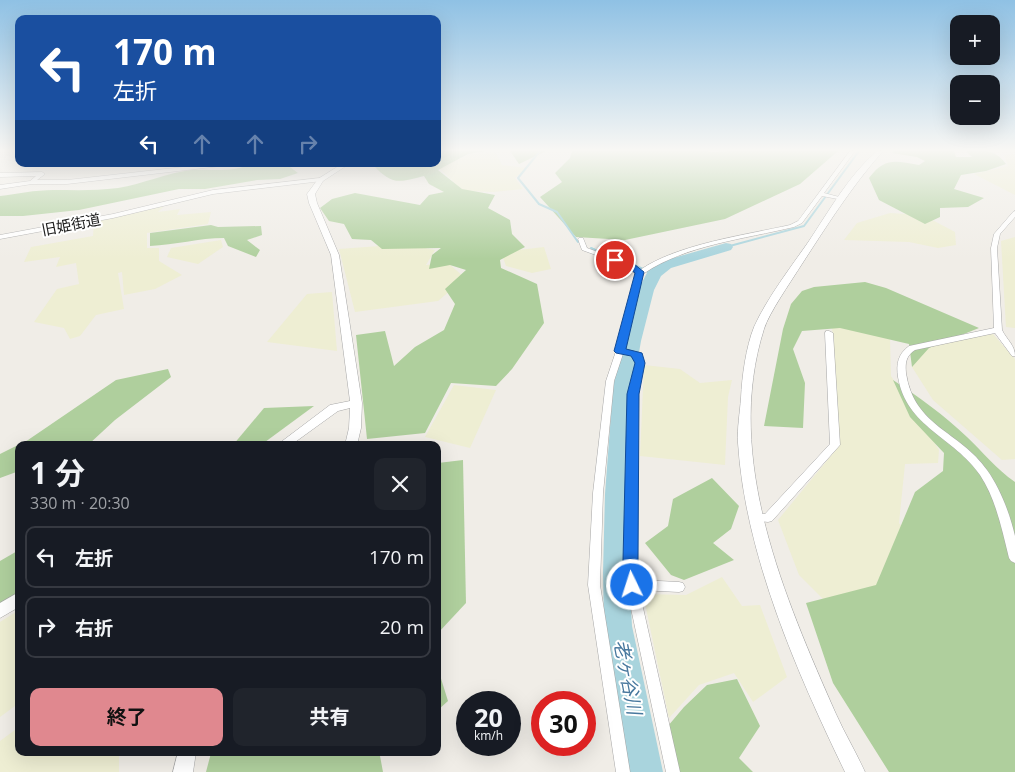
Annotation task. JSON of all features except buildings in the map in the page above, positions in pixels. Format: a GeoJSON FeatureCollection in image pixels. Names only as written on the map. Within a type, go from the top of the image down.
{"type":"FeatureCollection","features":[{"type":"Feature","properties":{"kind":"street","name":"旧姫街道"},"geometry":{"type":"LineString","coordinates":[[0,237],[106,217],[213,192],[257,187]]}},
{"type":"Feature","properties":{"kind":"street"},"geometry":{"type":"LineString","coordinates":[[315,187],[311,194],[313,203],[335,255],[356,402],[355,428],[352,441]]}},
{"type":"Feature","properties":{"kind":"street"},"geometry":{"type":"LineString","coordinates":[[623,772],[594,585],[598,494],[610,381],[642,271],[674,256],[792,226],[800,222],[828,187]]}},
{"type":"Feature","properties":{"kind":"street"},"geometry":{"type":"LineString","coordinates":[[846,187],[837,198],[759,328],[748,375],[744,442],[763,548],[784,612],[831,723],[855,772]]}},
{"type":"Feature","properties":{"kind":"street"},"geometry":{"type":"LineString","coordinates":[[823,194],[837,198]]}},
{"type":"Feature","properties":{"kind":"street"},"geometry":{"type":"LineString","coordinates":[[1015,213],[997,234],[994,248],[998,330],[1015,354]]}},
{"type":"Feature","properties":{"kind":"street"},"geometry":{"type":"LineString","coordinates":[[581,239],[584,249],[642,271]]}},
{"type":"Feature","properties":{"kind":"street"},"geometry":{"type":"LineString","coordinates":[[726,242],[737,248]]}},
{"type":"Feature","properties":{"kind":"street"},"geometry":{"type":"LineString","coordinates":[[998,330],[912,348],[902,358],[901,369],[906,394],[915,408],[936,430],[970,455],[984,473],[1000,505],[1015,558]]}},
{"type":"Feature","properties":{"kind":"street"},"geometry":{"type":"LineString","coordinates":[[756,517],[768,518],[834,445],[829,333]]}},
{"type":"Feature","properties":{"kind":"street"},"geometry":{"type":"LineString","coordinates":[[620,351],[638,355],[640,363],[633,394],[630,560],[632,585],[673,772]]}},
{"type":"Feature","properties":{"kind":"street"},"geometry":{"type":"LineString","coordinates":[[288,441],[334,408],[356,402]]}},
{"type":"Feature","properties":{"kind":"street"},"geometry":{"type":"LineString","coordinates":[[632,585],[679,587]]}},
{"type":"Feature","properties":{"kind":"street"},"geometry":{"type":"LineString","coordinates":[[0,611],[15,602]]}},
{"type":"Feature","properties":{"kind":"street"},"geometry":{"type":"LineString","coordinates":[[183,772],[186,756]]}},
{"type":"Feature","properties":{"kind":"green space"},"geometry":{"type":"Polygon","coordinates":[[[216,187],[179,189],[79,210],[23,216],[0,216],[0,196],[46,190],[216,187]]]}},
{"type":"Feature","properties":{"kind":"green space"},"geometry":{"type":"Polygon","coordinates":[[[435,187],[460,187],[495,195],[488,208],[510,220],[512,234],[525,247],[500,260],[501,268],[537,284],[544,323],[512,369],[496,386],[451,383],[425,433],[367,439],[356,335],[385,331],[394,366],[415,347],[444,330],[455,304],[445,289],[466,270],[450,265],[429,269],[432,255],[441,248],[382,249],[371,240],[352,239],[344,224],[329,221],[320,208],[332,199],[355,193],[420,205],[429,195],[444,192],[435,187]]]}},
{"type":"Feature","properties":{"kind":"green space"},"geometry":{"type":"Polygon","coordinates":[[[459,187],[522,187],[523,189],[494,192],[463,191],[459,187]]]}},
{"type":"Feature","properties":{"kind":"green space"},"geometry":{"type":"Polygon","coordinates":[[[555,187],[794,187],[725,219],[625,240],[576,237],[540,197],[555,187]]]}},
{"type":"Feature","properties":{"kind":"green space"},"geometry":{"type":"Polygon","coordinates":[[[873,187],[955,187],[954,189],[984,198],[968,207],[940,208],[940,217],[925,224],[879,200],[873,187]]]}},
{"type":"Feature","properties":{"kind":"green space"},"geometry":{"type":"Polygon","coordinates":[[[999,187],[1015,187],[1015,195],[999,187]]]}},
{"type":"Feature","properties":{"kind":"green space"},"geometry":{"type":"Polygon","coordinates":[[[164,206],[158,212],[180,209],[177,215],[211,212],[208,224],[147,233],[147,248],[159,248],[159,261],[182,275],[155,289],[124,295],[122,272],[118,273],[124,309],[96,315],[80,336],[70,339],[64,328],[34,322],[57,289],[79,284],[76,263],[56,267],[60,257],[24,262],[31,247],[93,236],[94,222],[164,206]]]}},
{"type":"Feature","properties":{"kind":"green space"},"geometry":{"type":"Polygon","coordinates":[[[890,213],[923,215],[955,232],[956,245],[938,248],[909,242],[844,240],[857,223],[890,213]]]}},
{"type":"Feature","properties":{"kind":"green space"},"geometry":{"type":"Polygon","coordinates":[[[211,225],[218,227],[261,226],[262,235],[247,240],[260,250],[256,257],[228,246],[224,238],[150,246],[150,233],[211,225]]]}},
{"type":"Feature","properties":{"kind":"green space"},"geometry":{"type":"Polygon","coordinates":[[[1015,237],[1015,328],[1006,327],[1001,241],[1015,237]]]}},
{"type":"Feature","properties":{"kind":"green space"},"geometry":{"type":"Polygon","coordinates":[[[221,240],[223,247],[198,264],[167,257],[171,248],[221,240]]]}},
{"type":"Feature","properties":{"kind":"green space"},"geometry":{"type":"Polygon","coordinates":[[[406,244],[435,250],[426,265],[447,262],[465,278],[438,301],[355,312],[339,249],[406,244]]]}},
{"type":"Feature","properties":{"kind":"green space"},"geometry":{"type":"Polygon","coordinates":[[[544,247],[551,269],[532,273],[506,266],[501,252],[544,247]]]}},
{"type":"Feature","properties":{"kind":"green space"},"geometry":{"type":"Polygon","coordinates":[[[865,282],[886,288],[979,328],[929,348],[912,367],[909,344],[840,328],[802,331],[793,349],[805,383],[803,428],[764,426],[783,329],[791,304],[802,291],[814,287],[865,282]]]}},
{"type":"Feature","properties":{"kind":"green space"},"geometry":{"type":"Polygon","coordinates":[[[332,292],[337,351],[267,342],[307,294],[332,292]]]}},
{"type":"Feature","properties":{"kind":"green space"},"geometry":{"type":"Polygon","coordinates":[[[832,325],[890,338],[891,376],[939,450],[938,463],[905,464],[899,523],[918,548],[893,591],[826,602],[799,575],[778,520],[839,446],[832,325]]]}},
{"type":"Feature","properties":{"kind":"green space"},"geometry":{"type":"Polygon","coordinates":[[[993,334],[1015,359],[1015,459],[1002,460],[933,400],[912,367],[915,347],[993,334]]]}},
{"type":"Feature","properties":{"kind":"green space"},"geometry":{"type":"Polygon","coordinates":[[[644,365],[680,369],[700,383],[732,380],[728,397],[725,465],[640,456],[644,365]]]}},
{"type":"Feature","properties":{"kind":"green space"},"geometry":{"type":"Polygon","coordinates":[[[168,369],[171,377],[115,420],[92,441],[26,441],[28,440],[116,380],[168,369]]]}},
{"type":"Feature","properties":{"kind":"green space"},"geometry":{"type":"Polygon","coordinates":[[[893,380],[949,421],[1015,482],[1015,772],[889,772],[833,683],[806,603],[876,585],[915,492],[943,471],[944,453],[910,417],[893,380]]]}},
{"type":"Feature","properties":{"kind":"green space"},"geometry":{"type":"Polygon","coordinates":[[[454,385],[496,390],[470,448],[425,437],[454,385]]]}},
{"type":"Feature","properties":{"kind":"green space"},"geometry":{"type":"Polygon","coordinates":[[[314,406],[266,441],[236,441],[264,408],[314,406]]]}},
{"type":"Feature","properties":{"kind":"green space"},"geometry":{"type":"Polygon","coordinates":[[[15,446],[15,472],[0,478],[0,454],[15,446]]]}},
{"type":"Feature","properties":{"kind":"green space"},"geometry":{"type":"Polygon","coordinates":[[[463,460],[466,603],[441,630],[441,463],[463,460]]]}},
{"type":"Feature","properties":{"kind":"green space"},"geometry":{"type":"Polygon","coordinates":[[[712,478],[739,506],[731,529],[713,543],[734,560],[684,580],[671,575],[645,543],[668,526],[673,499],[712,478]]]}},
{"type":"Feature","properties":{"kind":"green space"},"geometry":{"type":"Polygon","coordinates":[[[15,552],[15,610],[0,614],[0,561],[15,552]]]}},
{"type":"Feature","properties":{"kind":"green space"},"geometry":{"type":"Polygon","coordinates":[[[722,577],[742,606],[760,605],[787,677],[753,702],[734,673],[699,685],[669,718],[643,594],[686,595],[722,577]]]}},
{"type":"Feature","properties":{"kind":"green space"},"geometry":{"type":"Polygon","coordinates":[[[15,613],[15,706],[0,717],[0,622],[15,613]]]}},
{"type":"Feature","properties":{"kind":"green space"},"geometry":{"type":"Polygon","coordinates":[[[441,679],[448,701],[441,707],[441,679]]]}},
{"type":"Feature","properties":{"kind":"green space"},"geometry":{"type":"Polygon","coordinates":[[[737,679],[760,726],[739,758],[753,772],[679,772],[668,726],[684,707],[707,685],[737,679]]]}},
{"type":"Feature","properties":{"kind":"green space"},"geometry":{"type":"Polygon","coordinates":[[[15,730],[15,756],[119,756],[119,772],[0,772],[0,741],[15,730]]]}},
{"type":"Feature","properties":{"kind":"green space"},"geometry":{"type":"Polygon","coordinates":[[[210,756],[380,756],[383,772],[206,772],[210,756]]]}},
{"type":"Feature","properties":{"kind":"waterway"},"geometry":{"type":"LineString","coordinates":[[525,187],[539,204],[557,212],[578,242]]}},
{"type":"Feature","properties":{"kind":"waterway"},"geometry":{"type":"LineString","coordinates":[[726,247],[804,226],[833,187]]}},
{"type":"Feature","properties":{"kind":"waterway","name":"老ヶ谷川"},"geometry":{"type":"LineString","coordinates":[[646,772],[618,626],[616,573],[617,494],[623,387],[632,341],[646,290],[654,274],[665,265],[726,247]]}},
{"type":"Feature","properties":{"kind":"waterway"},"geometry":{"type":"LineString","coordinates":[[591,248],[595,250]]}},
{"type":"Feature","properties":{"kind":"waterway"},"geometry":{"type":"LineString","coordinates":[[592,249],[620,260]]}},
{"type":"Feature","properties":{"kind":"waterway"},"geometry":{"type":"LineString","coordinates":[[631,264],[654,274]]}},
{"type":"Feature","properties":{"kind":"route"},"geometry":{"type":"LineString","coordinates":[[615,260],[631,266],[640,272],[620,351],[638,355],[640,363],[633,394],[630,560],[632,585]]}}]}
